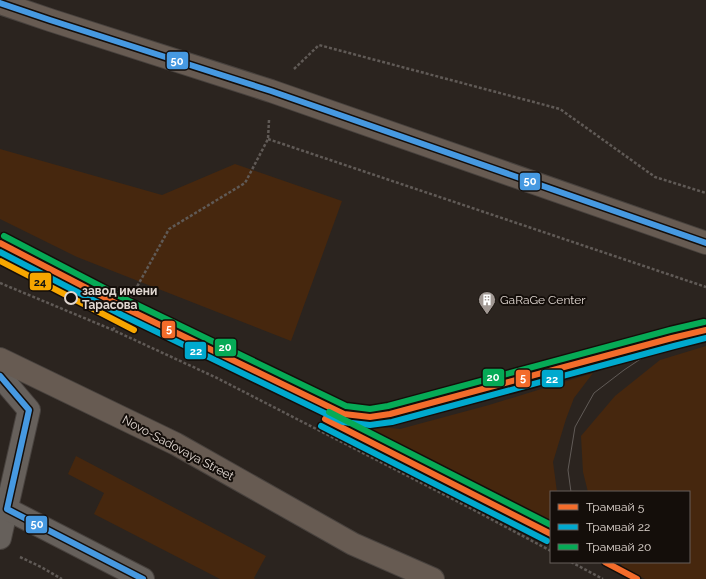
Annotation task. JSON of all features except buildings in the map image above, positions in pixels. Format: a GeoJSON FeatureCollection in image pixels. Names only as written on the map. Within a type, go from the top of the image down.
{"type":"FeatureCollection","features":[{"type":"Feature","properties":{"kind":"main road"},"geometry":{"type":"LineString","coordinates":[[0,3],[271,91],[706,243]]}},
{"type":"Feature","properties":{"kind":"main road","name":"Novo-Sadovaya Street"},"geometry":{"type":"LineString","coordinates":[[0,359],[176,444],[353,544],[433,579]]}},
{"type":"Feature","properties":{"kind":"main road","name":"Novo-Sadovaya Street"},"geometry":{"type":"LineString","coordinates":[[353,544],[400,579]]}},
{"type":"Feature","properties":{"kind":"street"},"geometry":{"type":"LineString","coordinates":[[0,376],[29,410],[7,509],[7,546]]}},
{"type":"Feature","properties":{"kind":"street"},"geometry":{"type":"LineString","coordinates":[[7,509],[143,579]]}},
{"type":"Feature","properties":{"kind":"path"},"geometry":{"type":"LineString","coordinates":[[268,139],[706,287]]}},
{"type":"Feature","properties":{"kind":"path"},"geometry":{"type":"LineString","coordinates":[[0,283],[113,330],[217,378],[550,550]]}},
{"type":"Feature","properties":{"kind":"path"},"geometry":{"type":"LineString","coordinates":[[7,546],[62,579]]}},
{"type":"Feature","properties":{"kind":"path"},"geometry":{"type":"LineString","coordinates":[[573,563],[603,579]]}},
{"type":"Feature","properties":{"kind":"shaded area"},"geometry":{"type":"Polygon","coordinates":[[[0,149],[162,195],[235,164],[342,201],[291,341],[77,257],[0,219],[0,149]]]}},
{"type":"Feature","properties":{"kind":"shaded area"},"geometry":{"type":"Polygon","coordinates":[[[706,346],[706,579],[645,579],[623,568],[620,563],[690,563],[690,491],[588,491],[583,472],[581,436],[615,396],[660,360],[706,346]]]}},
{"type":"Feature","properties":{"kind":"shaded area"},"geometry":{"type":"Polygon","coordinates":[[[593,373],[574,398],[553,462],[557,491],[550,491],[550,526],[363,425],[400,429],[489,405],[593,373]]]}},
{"type":"Feature","properties":{"kind":"shaded area"},"geometry":{"type":"Polygon","coordinates":[[[76,456],[266,556],[254,578],[255,579],[220,579],[94,514],[104,493],[68,474],[76,456]]]}},
{"type":"Feature","properties":{"kind":"tram line","name":"20"},"geometry":{"type":"LineString","coordinates":[[4,236],[129,301],[346,406],[370,409],[388,406],[704,322]]}},
{"type":"Feature","properties":{"kind":"tram line","name":"5"},"geometry":{"type":"LineString","coordinates":[[0,243],[125,308],[344,414],[370,417],[390,414],[706,330]]}},
{"type":"Feature","properties":{"kind":"tram line","name":"22"},"geometry":{"type":"LineString","coordinates":[[0,252],[122,315],[343,422],[370,425],[392,422],[706,338]]}},
{"type":"Feature","properties":{"kind":"tram line"},"geometry":{"type":"LineString","coordinates":[[571,491],[568,470],[575,427],[594,393],[624,370],[672,338]]}},
{"type":"Feature","properties":{"kind":"tram line","name":"20"},"geometry":{"type":"LineString","coordinates":[[329,412],[550,524]]}},
{"type":"Feature","properties":{"kind":"tram line","name":"5"},"geometry":{"type":"LineString","coordinates":[[325,419],[550,533]]}},
{"type":"Feature","properties":{"kind":"tram line","name":"22"},"geometry":{"type":"LineString","coordinates":[[321,426],[547,541]]}},
{"type":"Feature","properties":{"kind":"tram line","name":"5"},"geometry":{"type":"LineString","coordinates":[[607,563],[637,579]]}},
{"type":"Feature","properties":{"kind":"tram line"},"geometry":{"type":"LineString","coordinates":[[610,563],[613,566]]}},
{"type":"Feature","properties":{"kind":"transit line","name":"50"},"geometry":{"type":"LineString","coordinates":[[0,3],[271,91],[706,243]]}},
{"type":"Feature","properties":{"kind":"transit line","name":"24"},"geometry":{"type":"LineString","coordinates":[[0,261],[134,330]]}},
{"type":"Feature","properties":{"kind":"transit line","name":"50"},"geometry":{"type":"LineString","coordinates":[[0,376],[29,410],[7,509],[143,579]]}},
{"type":"Feature","properties":{"kind":"place","name":"завод имени Тарасова"},"geometry":{"type":"Point","coordinates":[71,298]}},
{"type":"Feature","properties":{"kind":"place","name":"GaRaGe Center"},"geometry":{"type":"Point","coordinates":[487,315]}}]}
